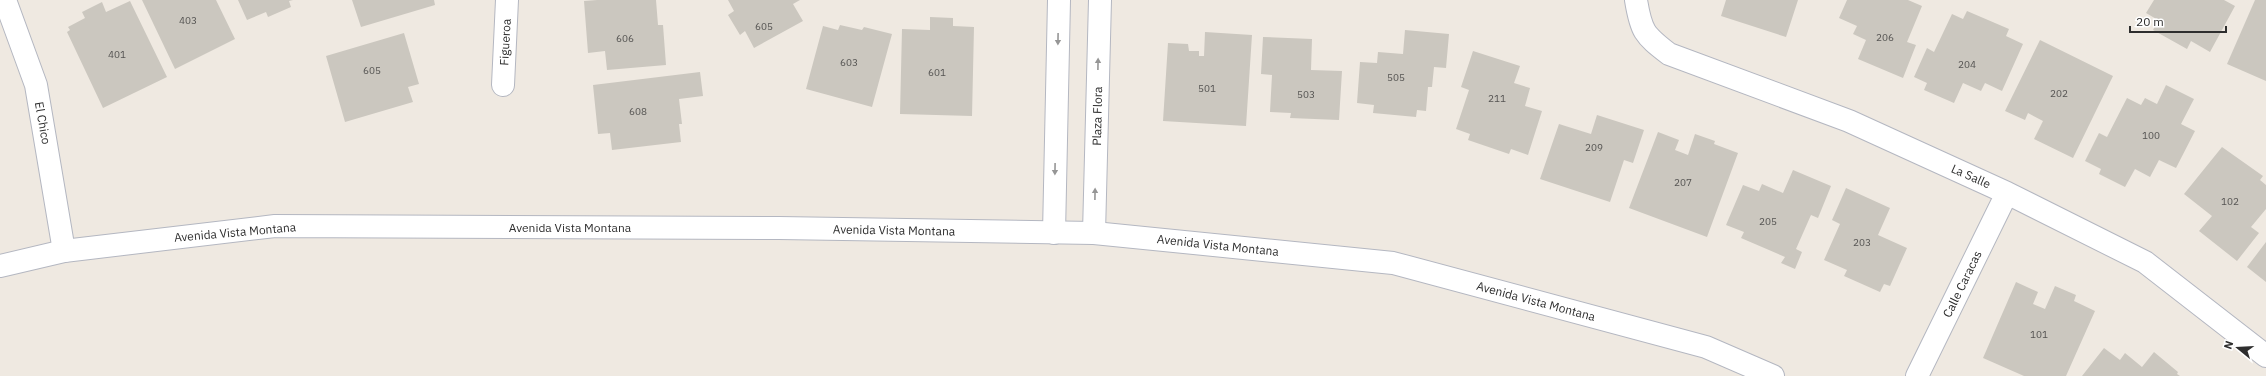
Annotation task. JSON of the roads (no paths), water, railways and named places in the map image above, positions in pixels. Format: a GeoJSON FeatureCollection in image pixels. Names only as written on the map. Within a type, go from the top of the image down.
{"type":"FeatureCollection","features":[{"type":"Feature","properties":{"kind":"street","name":"El Chico"},"geometry":{"type":"LineString","coordinates":[[5,0],[36,85],[64,250]]}},
{"type":"Feature","properties":{"kind":"street","name":"Figueroa"},"geometry":{"type":"LineString","coordinates":[[503,84],[507,0]]}},
{"type":"Feature","properties":{"kind":"street"},"geometry":{"type":"LineString","coordinates":[[1054,233],[1059,0]]}},
{"type":"Feature","properties":{"kind":"street","name":"Plaza Flora"},"geometry":{"type":"LineString","coordinates":[[1094,233],[1100,0]]}},
{"type":"Feature","properties":{"kind":"street","name":"La Salle"},"geometry":{"type":"LineString","coordinates":[[1636,0],[1640,25],[1652,41],[1669,54],[1849,122],[2007,193],[2145,262],[2266,356]]}},
{"type":"Feature","properties":{"kind":"street","name":"Calle Caracas"},"geometry":{"type":"LineString","coordinates":[[1917,376],[2007,193]]}},
{"type":"Feature","properties":{"kind":"street","name":"Avenida Vista Montana"},"geometry":{"type":"LineString","coordinates":[[0,266],[64,250],[275,226],[779,228],[1094,233],[1393,263],[1706,347],[1773,376]]}}]}
